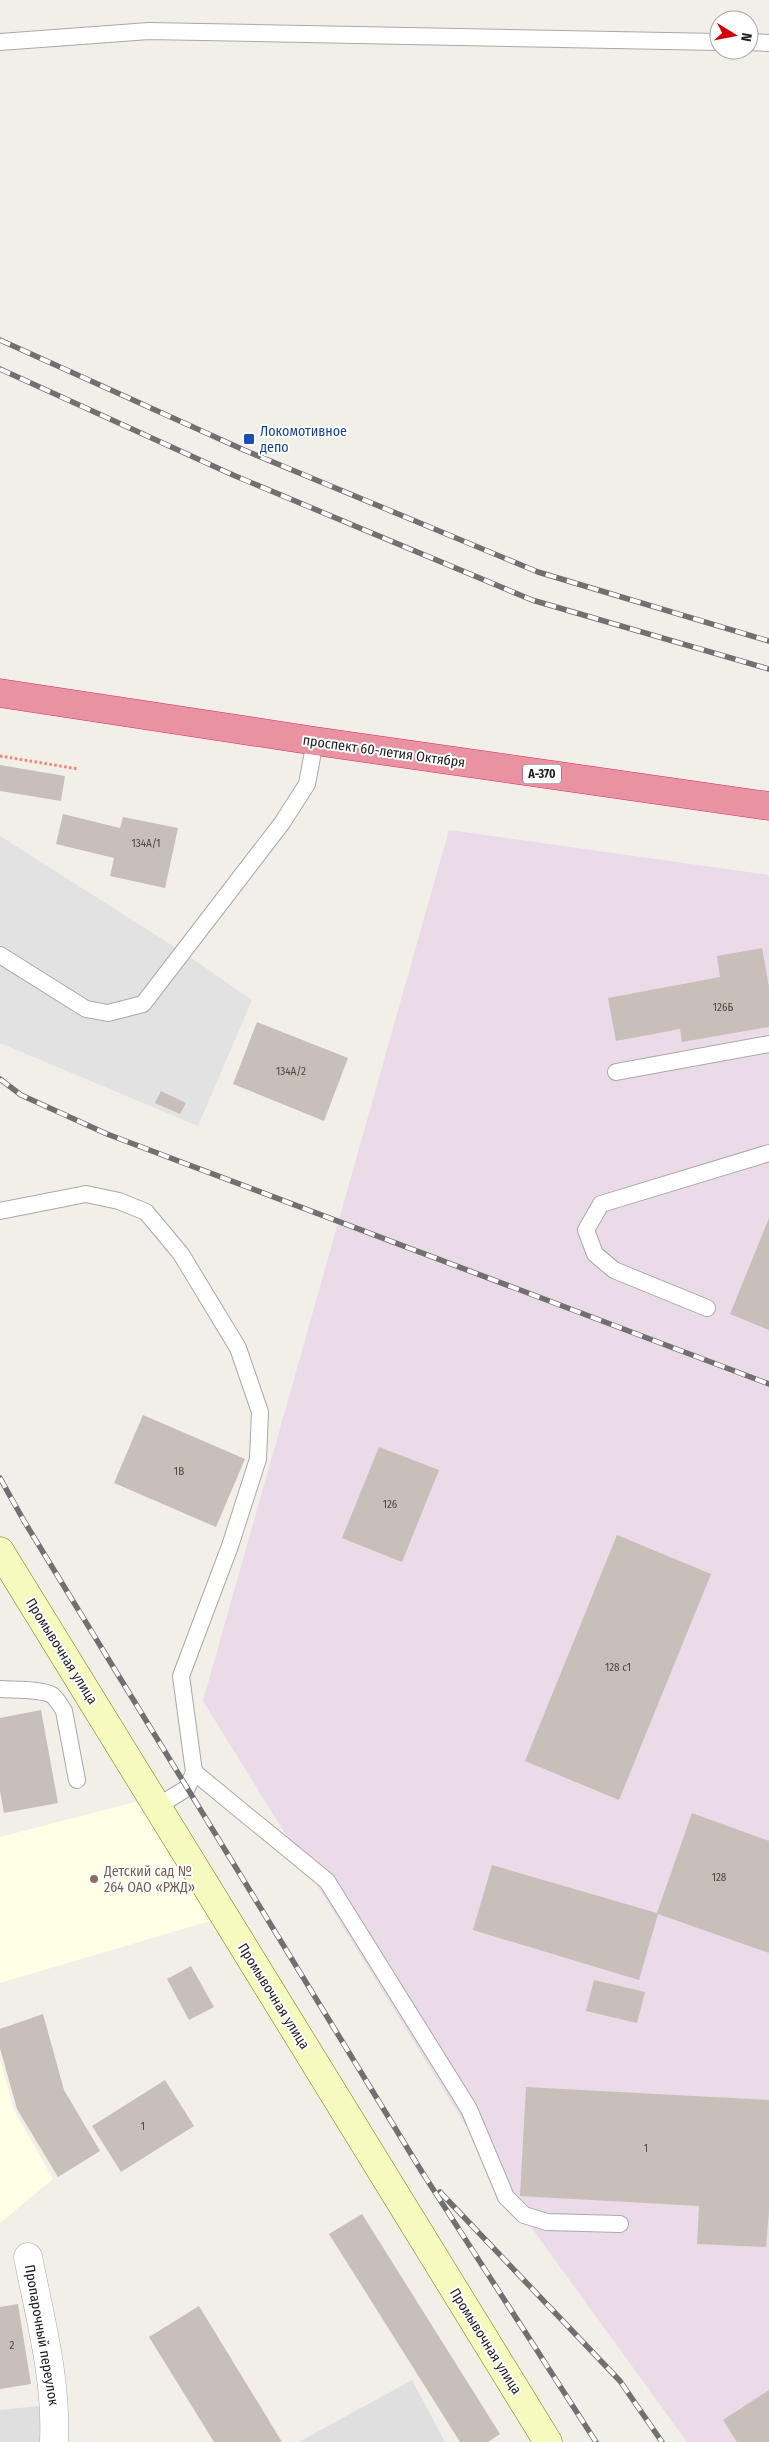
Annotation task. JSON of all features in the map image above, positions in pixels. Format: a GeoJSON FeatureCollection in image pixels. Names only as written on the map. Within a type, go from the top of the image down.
{"type":"FeatureCollection","features":[{"type":"Feature","properties":{"kind":"highway","name":"проспект 60-летия Октября"},"geometry":{"type":"LineString","coordinates":[[0,693],[315,741],[769,806]]}},
{"type":"Feature","properties":{"kind":"street","name":"Промывочная улица"},"geometry":{"type":"LineString","coordinates":[[0,1551],[548,2442]]}},
{"type":"Feature","properties":{"kind":"street","name":"Пропарочный переулок"},"geometry":{"type":"LineString","coordinates":[[28,2257],[51,2372],[54,2403],[54,2442]]}},
{"type":"Feature","properties":{"kind":"lane"},"geometry":{"type":"LineString","coordinates":[[0,42],[149,31],[709,42]]}},
{"type":"Feature","properties":{"kind":"lane"},"geometry":{"type":"LineString","coordinates":[[0,955],[86,1009],[108,1013],[143,1004],[282,823],[307,784],[315,741]]}},
{"type":"Feature","properties":{"kind":"lane"},"geometry":{"type":"LineString","coordinates":[[616,1072],[769,1044]]}},
{"type":"Feature","properties":{"kind":"lane"},"geometry":{"type":"LineString","coordinates":[[707,1308],[614,1270],[595,1254],[586,1230],[600,1204],[769,1153]]}},
{"type":"Feature","properties":{"kind":"lane"},"geometry":{"type":"LineString","coordinates":[[0,1211],[86,1194],[119,1201],[146,1212],[181,1254],[238,1348],[260,1412],[258,1459],[230,1546],[181,1676],[194,1772],[187,1788],[158,1806]]}},
{"type":"Feature","properties":{"kind":"lane"},"geometry":{"type":"LineString","coordinates":[[0,1689],[44,1692],[52,1696],[59,1703],[64,1711],[77,1780]]}},
{"type":"Feature","properties":{"kind":"lane"},"geometry":{"type":"LineString","coordinates":[[194,1772],[327,1882],[469,2109],[506,2197],[524,2214],[547,2222],[620,2224]]}},
{"type":"Feature","properties":{"kind":"path"},"geometry":{"type":"LineString","coordinates":[[0,756],[78,769]]}},
{"type":"Feature","properties":{"kind":"shaded area"},"geometry":{"type":"Polygon","coordinates":[[[449,830],[769,875],[769,2442],[687,2442],[515,2205],[203,1701],[449,830]]]}},
{"type":"Feature","properties":{"kind":"shaded area"},"geometry":{"type":"Polygon","coordinates":[[[0,836],[184,953],[252,1000],[198,1126],[0,1043],[0,836]]]}},
{"type":"Feature","properties":{"kind":"shaded area","name":"Детский сад № 264 ОАО «РЖД»"},"geometry":{"type":"Polygon","coordinates":[[[143,1800],[210,1921],[0,1983],[0,1837],[143,1800]]]}},
{"type":"Feature","properties":{"kind":"shaded area"},"geometry":{"type":"Polygon","coordinates":[[[0,2059],[14,2110],[53,2179],[0,2223],[0,2059]]]}},
{"type":"Feature","properties":{"kind":"shaded area"},"geometry":{"type":"Polygon","coordinates":[[[412,2380],[445,2442],[299,2442],[412,2380]]]}},
{"type":"Feature","properties":{"kind":"shaded area"},"geometry":{"type":"Polygon","coordinates":[[[48,2405],[51,2442],[0,2442],[0,2410],[48,2405]]]}},
{"type":"Feature","properties":{"kind":"building"},"geometry":{"type":"Polygon","coordinates":[[[0,765],[65,776],[61,801],[0,791],[0,765]]]}},
{"type":"Feature","properties":{"kind":"building"},"geometry":{"type":"Polygon","coordinates":[[[63,814],[120,828],[123,817],[178,828],[165,888],[110,876],[114,858],[56,844],[63,814]]]}},
{"type":"Feature","properties":{"kind":"building"},"geometry":{"type":"Polygon","coordinates":[[[762,948],[769,987],[769,1027],[682,1042],[680,1029],[616,1041],[608,998],[720,977],[717,956],[762,948]]]}},
{"type":"Feature","properties":{"kind":"building"},"geometry":{"type":"Polygon","coordinates":[[[257,1022],[348,1058],[324,1121],[233,1084],[257,1022]]]}},
{"type":"Feature","properties":{"kind":"building"},"geometry":{"type":"Polygon","coordinates":[[[161,1091],[186,1103],[180,1114],[155,1103],[161,1091]]]}},
{"type":"Feature","properties":{"kind":"building"},"geometry":{"type":"Polygon","coordinates":[[[769,1218],[769,1330],[730,1314],[769,1218]]]}},
{"type":"Feature","properties":{"kind":"building"},"geometry":{"type":"Polygon","coordinates":[[[143,1415],[245,1459],[216,1527],[114,1483],[143,1415]]]}},
{"type":"Feature","properties":{"kind":"building"},"geometry":{"type":"Polygon","coordinates":[[[379,1447],[439,1470],[402,1562],[342,1538],[379,1447]]]}},
{"type":"Feature","properties":{"kind":"building"},"geometry":{"type":"Polygon","coordinates":[[[617,1535],[711,1574],[619,1800],[525,1761],[617,1535]]]}},
{"type":"Feature","properties":{"kind":"building"},"geometry":{"type":"Polygon","coordinates":[[[41,1710],[58,1803],[4,1813],[0,1791],[0,1718],[41,1710]]]}},
{"type":"Feature","properties":{"kind":"building"},"geometry":{"type":"Polygon","coordinates":[[[692,1813],[769,1841],[769,1953],[658,1914],[639,1980],[473,1930],[492,1865],[657,1913],[692,1813]]]}},
{"type":"Feature","properties":{"kind":"building"},"geometry":{"type":"Polygon","coordinates":[[[191,1966],[214,2007],[189,2020],[167,1979],[191,1966]]]}},
{"type":"Feature","properties":{"kind":"building"},"geometry":{"type":"Polygon","coordinates":[[[594,1980],[645,1992],[637,2023],[586,2011],[594,1980]]]}},
{"type":"Feature","properties":{"kind":"building"},"geometry":{"type":"Polygon","coordinates":[[[43,2014],[64,2090],[100,2151],[58,2177],[17,2109],[0,2048],[0,2029],[43,2014]]]}},
{"type":"Feature","properties":{"kind":"building"},"geometry":{"type":"Polygon","coordinates":[[[165,2080],[194,2126],[121,2172],[92,2126],[165,2080]]]}},
{"type":"Feature","properties":{"kind":"building"},"geometry":{"type":"Polygon","coordinates":[[[526,2087],[769,2100],[769,2211],[766,2247],[697,2244],[699,2206],[520,2196],[526,2087]]]}},
{"type":"Feature","properties":{"kind":"building"},"geometry":{"type":"Polygon","coordinates":[[[362,2214],[500,2434],[488,2442],[460,2442],[329,2234],[362,2214]]]}},
{"type":"Feature","properties":{"kind":"building"},"geometry":{"type":"Polygon","coordinates":[[[18,2304],[31,2384],[0,2389],[0,2307],[18,2304]]]}},
{"type":"Feature","properties":{"kind":"building"},"geometry":{"type":"Polygon","coordinates":[[[199,2306],[282,2442],[214,2442],[149,2337],[199,2306]]]}},
{"type":"Feature","properties":{"kind":"building"},"geometry":{"type":"Polygon","coordinates":[[[769,2390],[769,2442],[737,2442],[723,2420],[769,2390]]]}},
{"type":"Feature","properties":{"kind":"railway"},"geometry":{"type":"LineString","coordinates":[[0,340],[244,450],[538,572],[769,641]]}},
{"type":"Feature","properties":{"kind":"railway"},"geometry":{"type":"LineString","coordinates":[[0,369],[233,475],[532,600],[769,669]]}},
{"type":"Feature","properties":{"kind":"railway"},"geometry":{"type":"LineString","coordinates":[[0,1079],[21,1095],[107,1134],[769,1384]]}},
{"type":"Feature","properties":{"kind":"railway"},"geometry":{"type":"LineString","coordinates":[[0,1478],[24,1521],[422,2172],[596,2442]]}},
{"type":"Feature","properties":{"kind":"railway"},"geometry":{"type":"LineString","coordinates":[[440,2192],[620,2381],[662,2442]]}},
{"type":"Feature","properties":{"kind":"place","name":"Локомотивное депо"},"geometry":{"type":"Point","coordinates":[249,439]}},
{"type":"Feature","properties":{"kind":"place","name":"Детский сад № 264 ОАО «РЖД»"},"geometry":{"type":"Point","coordinates":[94,1879]}}]}
